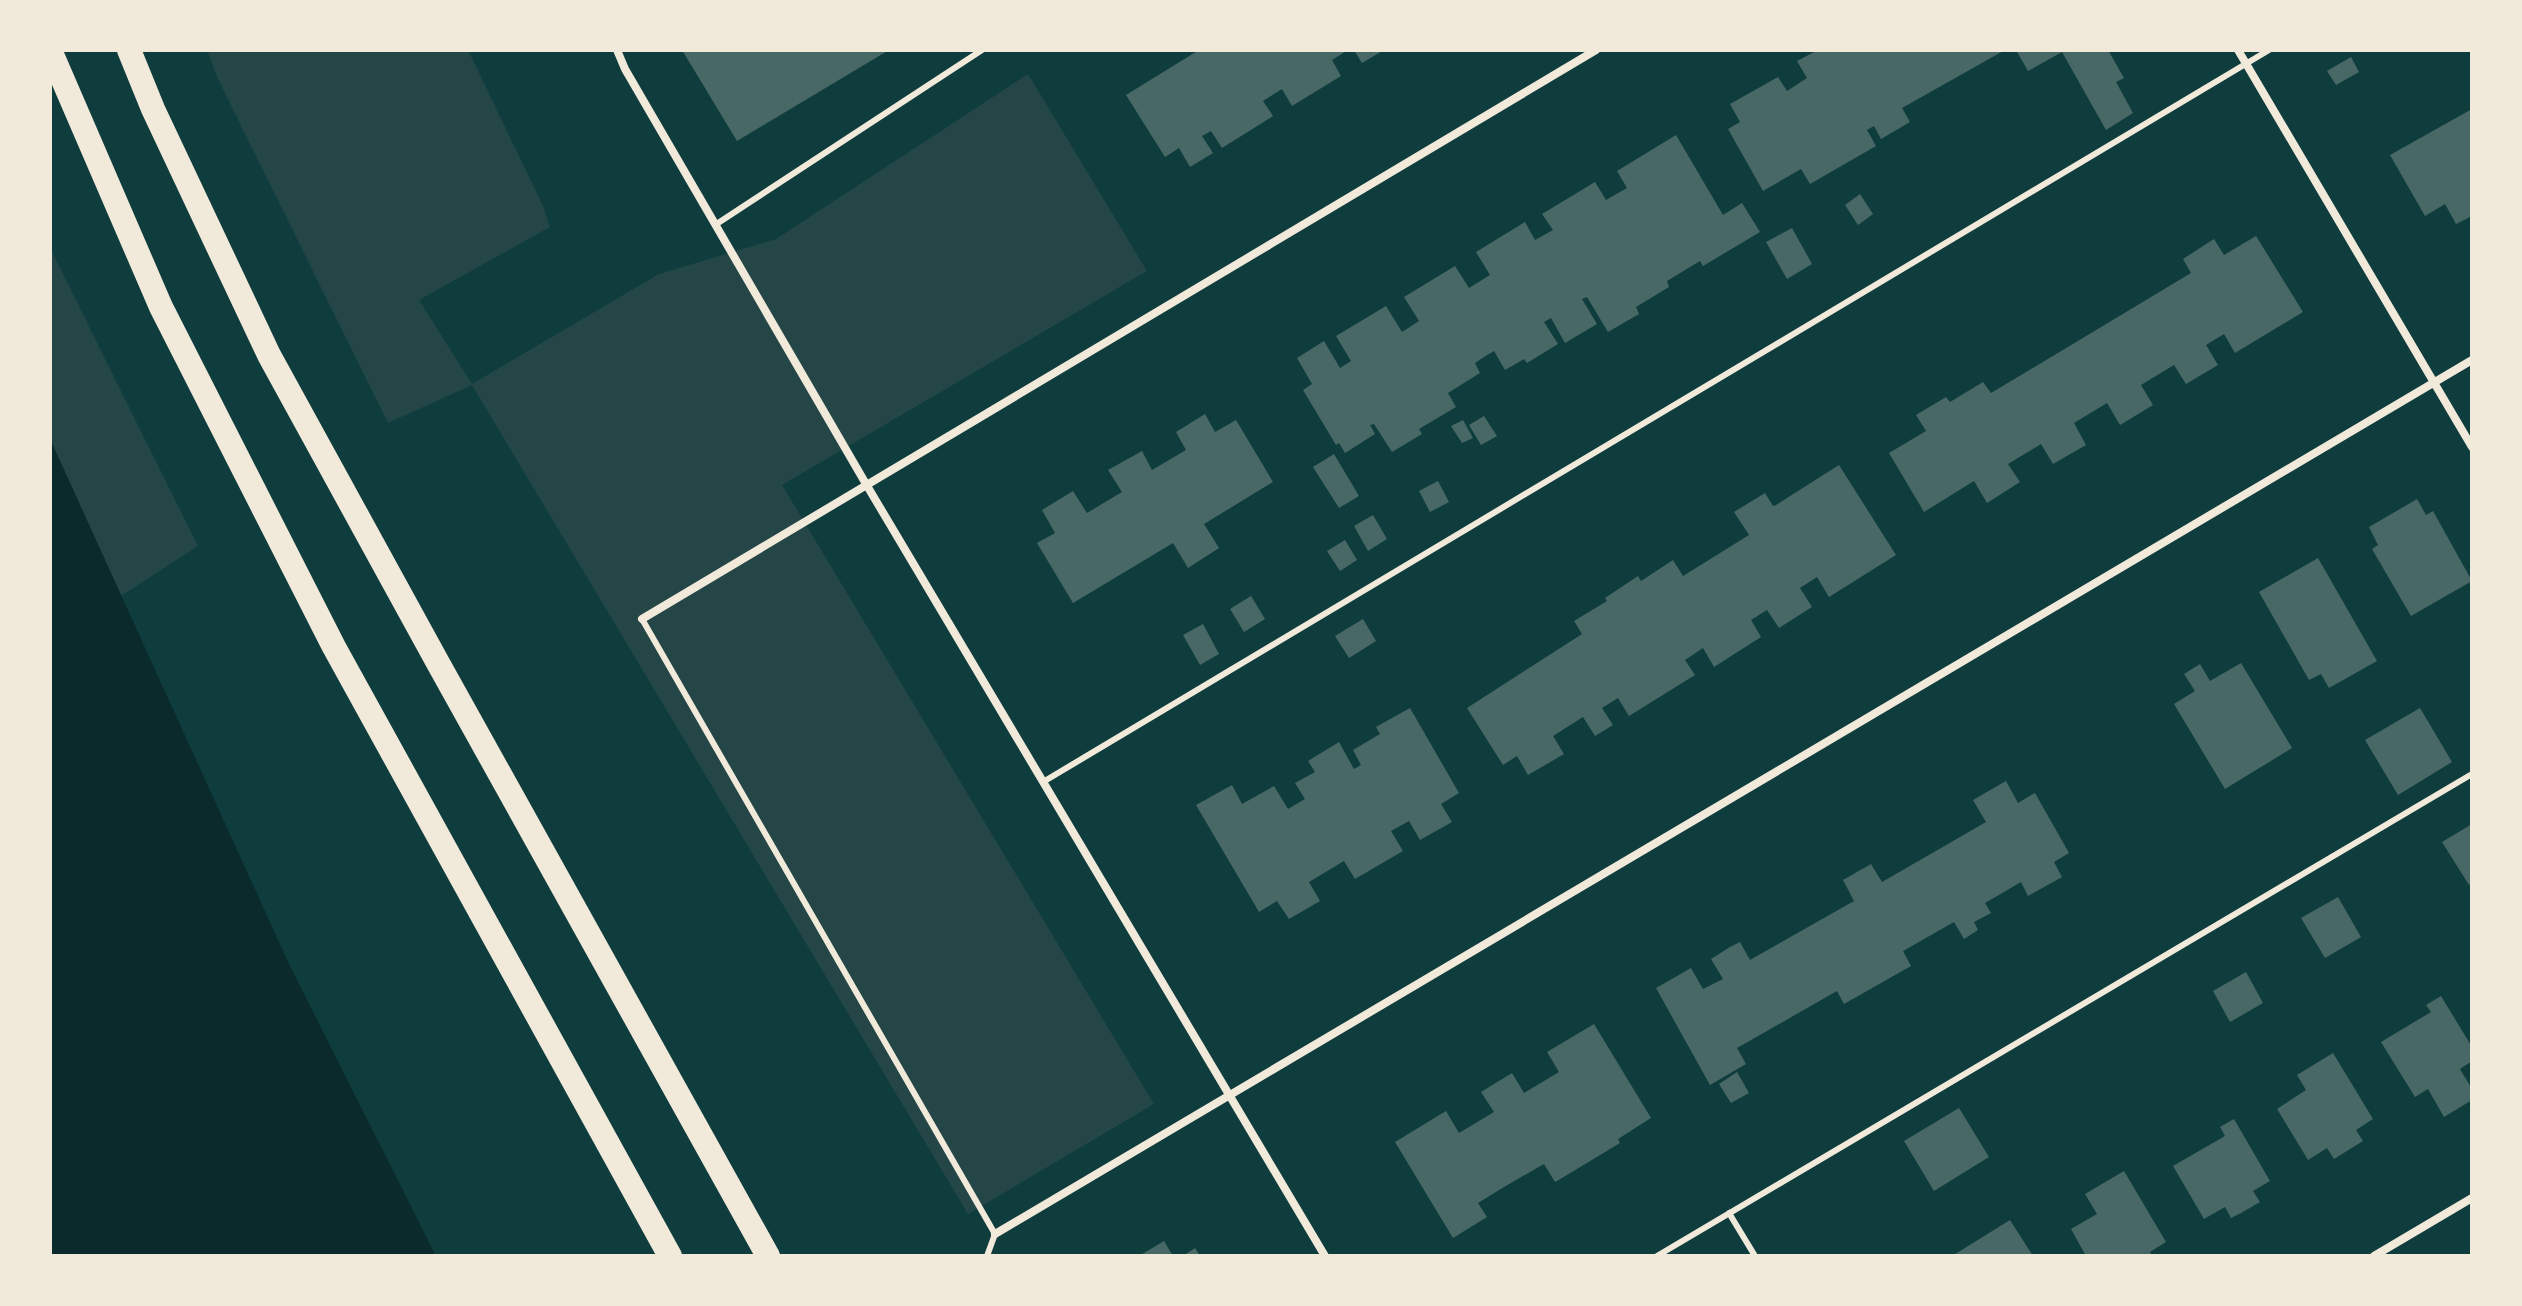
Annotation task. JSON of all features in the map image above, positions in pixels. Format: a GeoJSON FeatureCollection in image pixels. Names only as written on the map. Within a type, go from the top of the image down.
{"type":"FeatureCollection","features":[{"type":"Feature","properties":{"kind":"highway"},"geometry":{"type":"LineString","coordinates":[[50,50],[161,307],[334,647],[670,1256]]}},
{"type":"Feature","properties":{"kind":"highway"},"geometry":{"type":"LineString","coordinates":[[129,50],[153,109],[269,355],[768,1256]]}},
{"type":"Feature","properties":{"kind":"street"},"geometry":{"type":"LineString","coordinates":[[617,50],[625,69],[866,484],[1325,1256]]}},
{"type":"Feature","properties":{"kind":"street"},"geometry":{"type":"LineString","coordinates":[[642,619],[1596,50]]}},
{"type":"Feature","properties":{"kind":"street"},"geometry":{"type":"LineString","coordinates":[[2238,50],[2472,447]]}},
{"type":"Feature","properties":{"kind":"street"},"geometry":{"type":"LineString","coordinates":[[995,1234],[2472,360]]}},
{"type":"Feature","properties":{"kind":"street"},"geometry":{"type":"LineString","coordinates":[[2374,1256],[2472,1198]]}},
{"type":"Feature","properties":{"kind":"lane"},"geometry":{"type":"LineString","coordinates":[[715,225],[982,50]]}},
{"type":"Feature","properties":{"kind":"lane"},"geometry":{"type":"LineString","coordinates":[[1043,782],[2269,50]]}},
{"type":"Feature","properties":{"kind":"lane"},"geometry":{"type":"LineString","coordinates":[[642,619],[995,1234],[987,1256]]}},
{"type":"Feature","properties":{"kind":"lane"},"geometry":{"type":"LineString","coordinates":[[1657,1256],[2472,774]]}},
{"type":"Feature","properties":{"kind":"lane"},"geometry":{"type":"LineString","coordinates":[[1729,1213],[1755,1256]]}},
{"type":"Feature","properties":{"kind":"shaded area"},"geometry":{"type":"Polygon","coordinates":[[[207,50],[468,50],[543,206],[550,227],[419,300],[472,384],[659,274],[776,239],[1028,74],[1147,271],[782,485],[1154,1104],[968,1214],[472,385],[388,423],[217,77],[207,50]]]}},
{"type":"Feature","properties":{"kind":"shaded area"},"geometry":{"type":"Polygon","coordinates":[[[50,248],[198,546],[121,596],[50,439],[50,248]]]}},
{"type":"Feature","properties":{"kind":"shaded area"},"geometry":{"type":"Polygon","coordinates":[[[50,439],[289,964],[436,1256],[50,1256],[50,439]]]}},
{"type":"Feature","properties":{"kind":"building"},"geometry":{"type":"Polygon","coordinates":[[[682,50],[889,50],[737,141],[682,50]]]}},
{"type":"Feature","properties":{"kind":"building"},"geometry":{"type":"Polygon","coordinates":[[[1199,50],[1348,50],[1332,60],[1341,76],[1292,106],[1282,89],[1263,101],[1273,116],[1222,148],[1211,131],[1202,136],[1213,153],[1190,167],[1179,148],[1165,157],[1126,95],[1199,50]]]}},
{"type":"Feature","properties":{"kind":"building"},"geometry":{"type":"Polygon","coordinates":[[[1354,50],[1384,50],[1362,63],[1354,50]]]}},
{"type":"Feature","properties":{"kind":"building"},"geometry":{"type":"Polygon","coordinates":[[[1818,50],[2005,50],[1902,108],[1910,122],[1881,139],[1874,126],[1867,130],[1876,146],[1810,184],[1801,169],[1763,191],[1728,129],[1740,122],[1730,104],[1778,77],[1787,91],[1807,78],[1797,61],[1818,50]]]}},
{"type":"Feature","properties":{"kind":"building"},"geometry":{"type":"Polygon","coordinates":[[[2016,50],[2108,50],[2124,78],[2116,82],[2133,113],[2106,130],[2062,52],[2028,71],[2016,50]]]}},
{"type":"Feature","properties":{"kind":"building"},"geometry":{"type":"Polygon","coordinates":[[[2351,57],[2359,72],[2336,85],[2327,71],[2351,57]]]}},
{"type":"Feature","properties":{"kind":"building"},"geometry":{"type":"Polygon","coordinates":[[[2472,109],[2472,216],[2456,224],[2445,204],[2425,216],[2390,155],[2472,109]]]}},
{"type":"Feature","properties":{"kind":"building"},"geometry":{"type":"Polygon","coordinates":[[[1676,135],[1723,215],[1742,203],[1760,232],[1703,266],[1700,261],[1667,281],[1669,287],[1636,307],[1639,314],[1608,332],[1587,297],[1582,299],[1597,324],[1565,343],[1551,318],[1544,322],[1558,344],[1527,363],[1524,359],[1505,370],[1494,351],[1475,363],[1480,373],[1448,393],[1456,407],[1419,429],[1422,434],[1392,452],[1374,424],[1370,425],[1375,434],[1345,453],[1339,443],[1336,445],[1303,390],[1312,384],[1297,358],[1324,341],[1340,368],[1351,361],[1336,336],[1386,306],[1402,332],[1419,321],[1404,297],[1455,266],[1469,288],[1490,275],[1476,252],[1525,222],[1535,240],[1553,230],[1542,214],[1595,182],[1606,200],[1627,188],[1617,171],[1676,135]]]}},
{"type":"Feature","properties":{"kind":"building"},"geometry":{"type":"Polygon","coordinates":[[[1860,194],[1873,214],[1858,225],[1845,205],[1860,194]]]}},
{"type":"Feature","properties":{"kind":"building"},"geometry":{"type":"Polygon","coordinates":[[[1792,228],[1812,264],[1787,279],[1766,242],[1792,228]]]}},
{"type":"Feature","properties":{"kind":"building"},"geometry":{"type":"Polygon","coordinates":[[[2256,236],[2303,312],[2235,353],[2224,334],[2206,345],[2218,365],[2186,384],[2174,365],[2141,385],[2153,405],[2120,425],[2107,403],[2074,423],[2086,445],[2053,464],[2041,444],[2008,464],[2020,482],[1987,503],[1974,481],[1924,512],[1889,453],[1926,431],[1916,415],[1946,397],[1950,402],[1983,382],[1991,393],[2191,273],[2183,259],[2214,239],[2224,255],[2256,236]]]}},
{"type":"Feature","properties":{"kind":"building"},"geometry":{"type":"Polygon","coordinates":[[[1205,414],[1215,432],[1236,420],[1273,482],[1204,524],[1219,548],[1188,568],[1173,543],[1073,603],[1037,543],[1055,533],[1042,510],[1073,491],[1087,513],[1122,492],[1108,470],[1142,451],[1152,470],[1186,450],[1176,432],[1205,414]]]}},
{"type":"Feature","properties":{"kind":"building"},"geometry":{"type":"Polygon","coordinates":[[[1484,416],[1497,436],[1481,445],[1469,425],[1484,416]]]}},
{"type":"Feature","properties":{"kind":"building"},"geometry":{"type":"Polygon","coordinates":[[[1463,420],[1473,438],[1462,443],[1451,426],[1463,420]]]}},
{"type":"Feature","properties":{"kind":"building"},"geometry":{"type":"Polygon","coordinates":[[[1334,454],[1359,496],[1339,508],[1313,467],[1334,454]]]}},
{"type":"Feature","properties":{"kind":"building"},"geometry":{"type":"Polygon","coordinates":[[[1839,465],[1896,555],[1829,597],[1817,577],[1800,588],[1812,607],[1779,628],[1767,610],[1751,620],[1761,637],[1714,667],[1703,648],[1685,660],[1695,675],[1629,716],[1618,698],[1602,708],[1613,725],[1595,736],[1583,717],[1553,736],[1564,754],[1528,775],[1517,756],[1503,765],[1467,708],[1582,634],[1574,621],[1607,601],[1605,598],[1638,576],[1641,581],[1673,560],[1683,576],[1749,535],[1734,512],[1765,493],[1773,506],[1776,505],[1839,465]]]}},
{"type":"Feature","properties":{"kind":"building"},"geometry":{"type":"Polygon","coordinates":[[[1438,481],[1449,502],[1430,512],[1419,491],[1438,481]]]}},
{"type":"Feature","properties":{"kind":"building"},"geometry":{"type":"Polygon","coordinates":[[[2417,499],[2426,515],[2433,511],[2472,581],[2411,616],[2372,549],[2378,545],[2369,527],[2417,499]]]}},
{"type":"Feature","properties":{"kind":"building"},"geometry":{"type":"Polygon","coordinates":[[[1373,515],[1387,539],[1368,551],[1354,526],[1373,515]]]}},
{"type":"Feature","properties":{"kind":"building"},"geometry":{"type":"Polygon","coordinates":[[[1345,540],[1357,560],[1340,571],[1327,551],[1345,540]]]}},
{"type":"Feature","properties":{"kind":"building"},"geometry":{"type":"Polygon","coordinates":[[[2318,558],[2377,661],[2329,688],[2321,674],[2309,680],[2259,592],[2318,558]]]}},
{"type":"Feature","properties":{"kind":"building"},"geometry":{"type":"Polygon","coordinates":[[[1251,596],[1265,619],[1244,632],[1230,609],[1251,596]]]}},
{"type":"Feature","properties":{"kind":"building"},"geometry":{"type":"Polygon","coordinates":[[[1363,619],[1376,641],[1349,658],[1335,636],[1363,619]]]}},
{"type":"Feature","properties":{"kind":"building"},"geometry":{"type":"Polygon","coordinates":[[[1203,624],[1219,654],[1200,665],[1183,635],[1203,624]]]}},
{"type":"Feature","properties":{"kind":"building"},"geometry":{"type":"Polygon","coordinates":[[[2241,663],[2292,748],[2225,789],[2174,704],[2195,691],[2184,674],[2200,664],[2210,681],[2241,663]]]}},
{"type":"Feature","properties":{"kind":"building"},"geometry":{"type":"Polygon","coordinates":[[[1410,708],[1459,793],[1441,804],[1452,822],[1420,840],[1409,821],[1391,831],[1403,851],[1355,879],[1344,861],[1309,882],[1320,901],[1289,919],[1277,901],[1259,912],[1196,805],[1232,785],[1242,804],[1274,786],[1288,809],[1305,799],[1295,783],[1315,772],[1308,761],[1339,742],[1354,769],[1361,765],[1353,750],[1380,734],[1376,727],[1410,708]]]}},
{"type":"Feature","properties":{"kind":"building"},"geometry":{"type":"Polygon","coordinates":[[[2420,708],[2452,762],[2398,795],[2365,740],[2420,708]]]}},
{"type":"Feature","properties":{"kind":"building"},"geometry":{"type":"Polygon","coordinates":[[[2006,781],[2018,803],[2035,793],[2069,853],[2054,862],[2062,877],[2028,896],[2021,882],[1985,903],[1991,913],[1974,922],[1978,930],[1964,939],[1954,922],[1903,951],[1911,966],[1844,1004],[1837,991],[1737,1048],[1746,1064],[1710,1085],[1656,988],[1691,968],[1703,989],[1723,979],[1711,959],[1740,942],[1750,960],[1854,901],[1843,880],[1871,864],[1882,882],[1986,822],[1973,800],[2006,781]]]}},
{"type":"Feature","properties":{"kind":"building"},"geometry":{"type":"Polygon","coordinates":[[[2472,824],[2472,883],[2469,885],[2442,842],[2472,824]]]}},
{"type":"Feature","properties":{"kind":"building"},"geometry":{"type":"Polygon","coordinates":[[[2338,897],[2361,937],[2325,958],[2301,918],[2338,897]]]}},
{"type":"Feature","properties":{"kind":"building"},"geometry":{"type":"Polygon","coordinates":[[[2246,972],[2263,1003],[2230,1022],[2213,991],[2246,972]]]}},
{"type":"Feature","properties":{"kind":"building"},"geometry":{"type":"Polygon","coordinates":[[[2441,996],[2472,1047],[2472,1061],[2460,1069],[2472,1089],[2472,1100],[2444,1117],[2428,1089],[2415,1097],[2381,1042],[2431,1012],[2426,1005],[2441,996]]]}},
{"type":"Feature","properties":{"kind":"building"},"geometry":{"type":"Polygon","coordinates":[[[1594,1024],[1651,1118],[1618,1139],[1620,1143],[1555,1182],[1544,1164],[1504,1187],[1478,1203],[1487,1217],[1453,1238],[1395,1142],[1446,1111],[1459,1133],[1494,1112],[1481,1092],[1512,1073],[1524,1093],[1559,1072],[1547,1052],[1594,1024]]]}},
{"type":"Feature","properties":{"kind":"building"},"geometry":{"type":"Polygon","coordinates":[[[2333,1053],[2373,1119],[2356,1130],[2363,1141],[2334,1159],[2327,1148],[2308,1160],[2277,1109],[2306,1090],[2297,1075],[2333,1053]]]}},
{"type":"Feature","properties":{"kind":"building"},"geometry":{"type":"Polygon","coordinates":[[[1737,1072],[1749,1093],[1731,1103],[1719,1084],[1737,1072]]]}},
{"type":"Feature","properties":{"kind":"building"},"geometry":{"type":"Polygon","coordinates":[[[1959,1108],[1989,1157],[1934,1191],[1904,1141],[1959,1108]]]}},
{"type":"Feature","properties":{"kind":"building"},"geometry":{"type":"Polygon","coordinates":[[[2234,1119],[2270,1181],[2253,1191],[2260,1202],[2241,1213],[2231,1218],[2225,1207],[2204,1219],[2173,1166],[2225,1136],[2220,1127],[2234,1119]]]}},
{"type":"Feature","properties":{"kind":"building"},"geometry":{"type":"Polygon","coordinates":[[[2124,1171],[2166,1242],[2150,1252],[2152,1256],[2086,1256],[2071,1229],[2097,1214],[2085,1194],[2124,1171]]]}},
{"type":"Feature","properties":{"kind":"building"},"geometry":{"type":"Polygon","coordinates":[[[2010,1220],[2033,1256],[1952,1256],[2010,1220]]]}},
{"type":"Feature","properties":{"kind":"building"},"geometry":{"type":"Polygon","coordinates":[[[1164,1241],[1173,1256],[1139,1256],[1164,1241]]]}},
{"type":"Feature","properties":{"kind":"building"},"geometry":{"type":"Polygon","coordinates":[[[1195,1248],[1200,1256],[1183,1256],[1195,1248]]]}}]}
